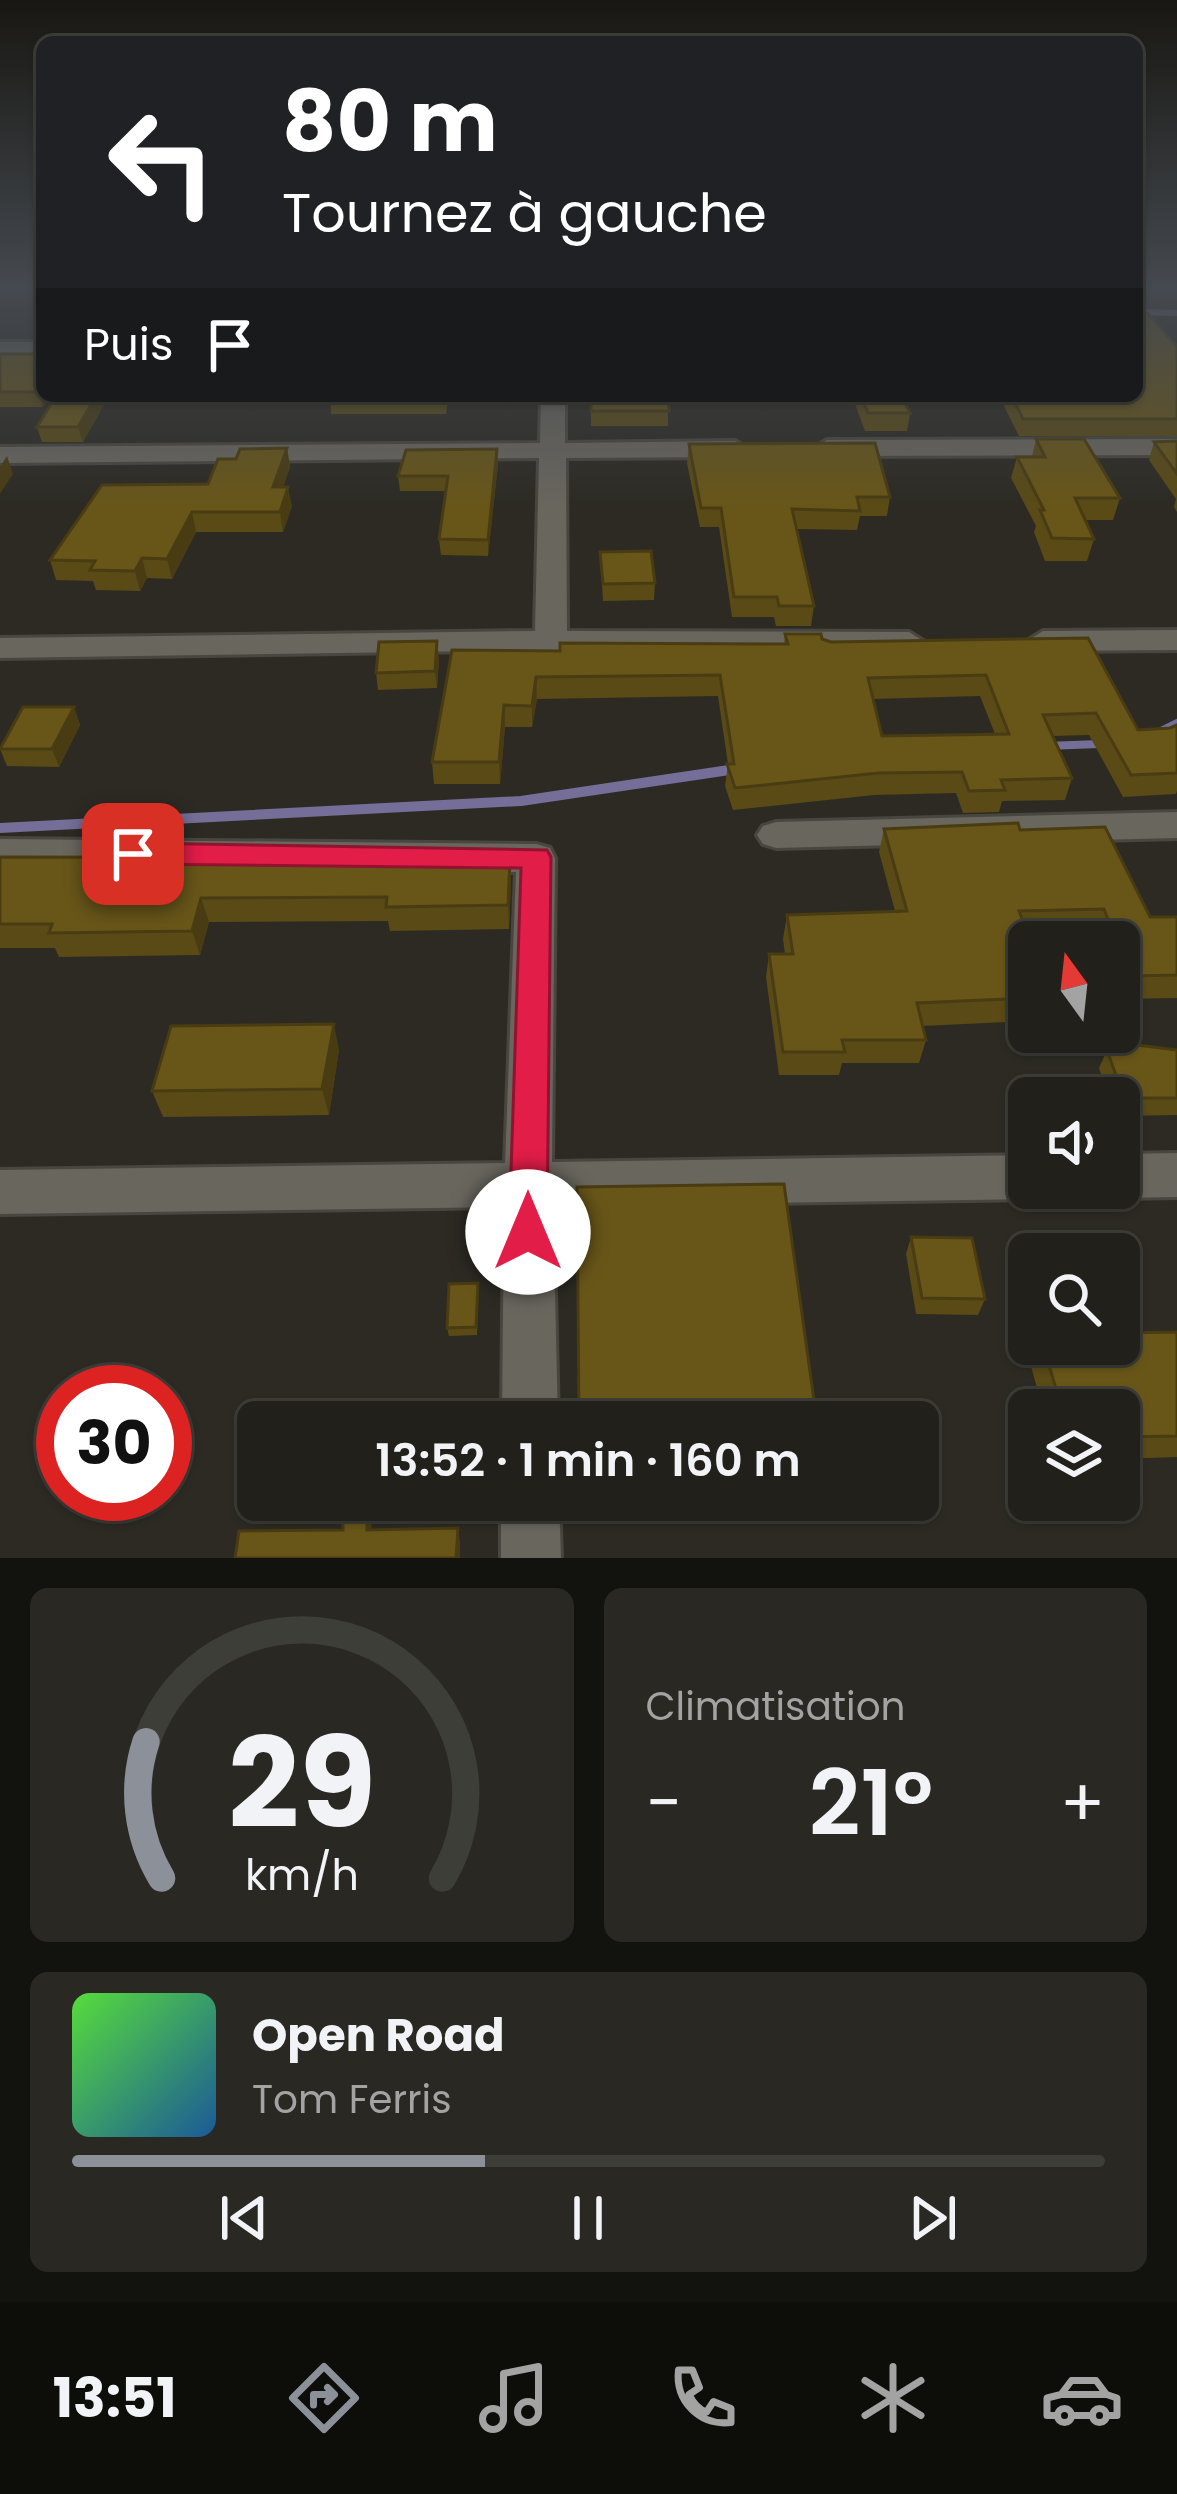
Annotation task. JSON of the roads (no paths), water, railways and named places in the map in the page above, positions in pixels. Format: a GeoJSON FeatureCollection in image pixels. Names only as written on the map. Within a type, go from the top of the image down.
{"type":"FeatureCollection","features":[{"type":"Feature","properties":{"kind":"street"},"geometry":{"type":"LineString","coordinates":[[551,640],[553,402]]}},
{"type":"Feature","properties":{"kind":"street"},"geometry":{"type":"LineString","coordinates":[[807,448],[1177,447]]}},
{"type":"Feature","properties":{"kind":"street"},"geometry":{"type":"LineString","coordinates":[[0,455],[761,449]]}},
{"type":"Feature","properties":{"kind":"street"},"geometry":{"type":"LineString","coordinates":[[0,648],[551,640],[932,642]]}},
{"type":"Feature","properties":{"kind":"street"},"geometry":{"type":"LineString","coordinates":[[1002,642],[1177,640]]}},
{"type":"Feature","properties":{"kind":"street"},"geometry":{"type":"LineString","coordinates":[[776,835],[1177,825]]}},
{"type":"Feature","properties":{"kind":"street"},"geometry":{"type":"LineString","coordinates":[[0,853],[536,857],[528,1184],[530,1401]]}},
{"type":"Feature","properties":{"kind":"street"},"geometry":{"type":"LineString","coordinates":[[1140,1176],[1177,1175]]}},
{"type":"Feature","properties":{"kind":"street"},"geometry":{"type":"LineString","coordinates":[[0,1192],[1008,1177]]}},
{"type":"Feature","properties":{"kind":"street"},"geometry":{"type":"LineString","coordinates":[[530,1521],[531,1558]]}},
{"type":"Feature","properties":{"kind":"waterway"},"geometry":{"type":"LineString","coordinates":[[1157,733],[1177,723]]}},
{"type":"Feature","properties":{"kind":"waterway"},"geometry":{"type":"LineString","coordinates":[[1045,746],[1100,744]]}},
{"type":"Feature","properties":{"kind":"waterway"},"geometry":{"type":"LineString","coordinates":[[0,828],[521,801],[736,769]]}}]}
